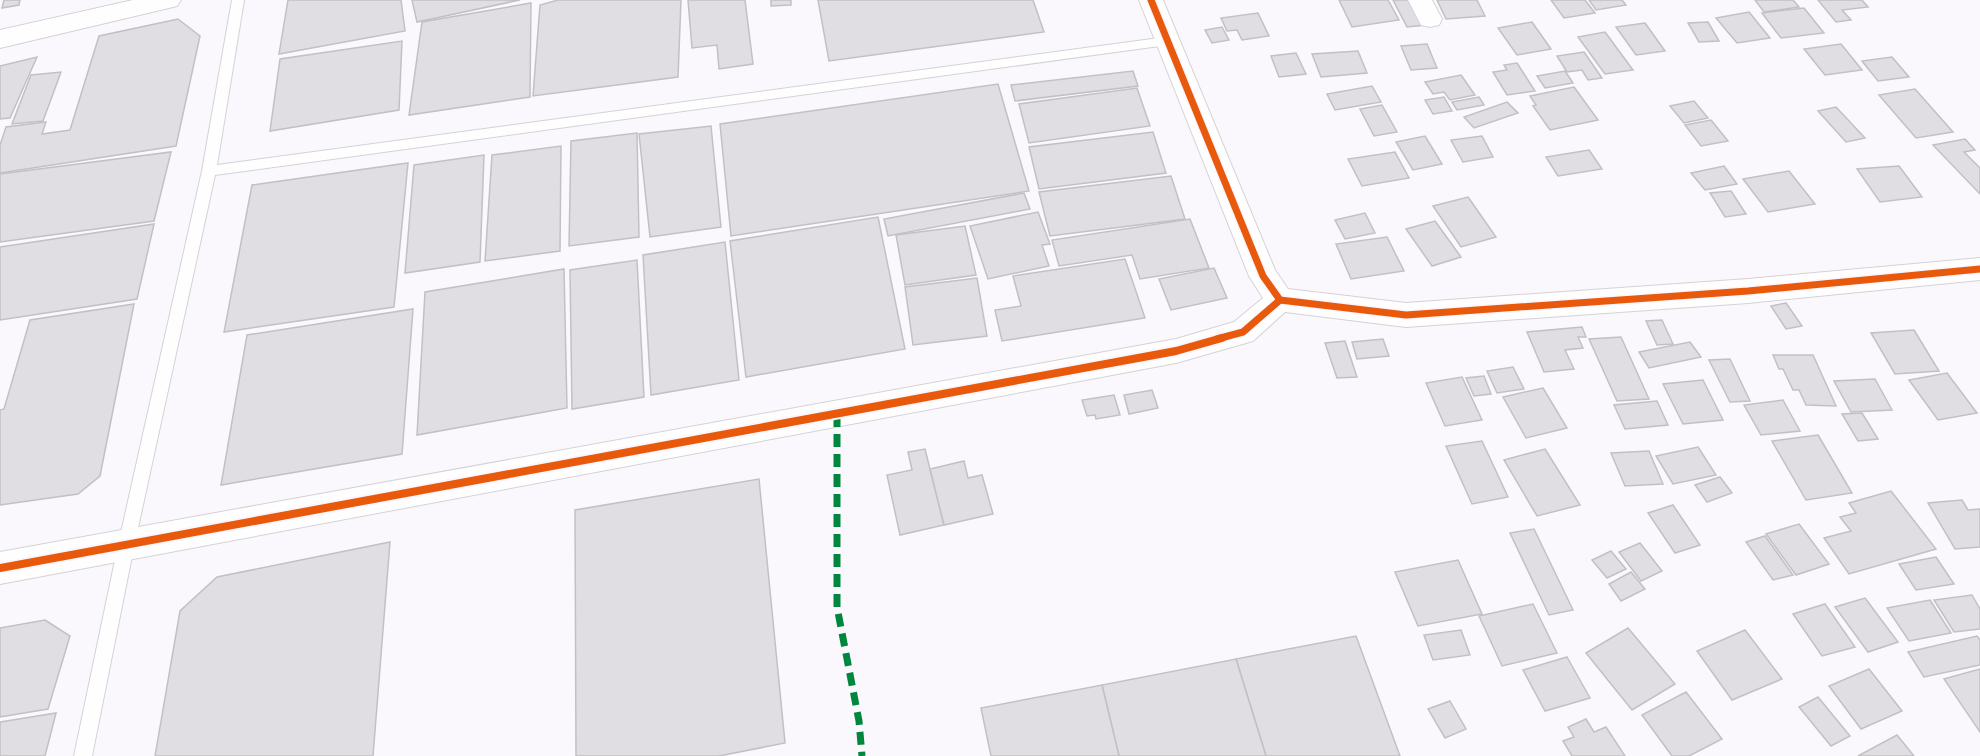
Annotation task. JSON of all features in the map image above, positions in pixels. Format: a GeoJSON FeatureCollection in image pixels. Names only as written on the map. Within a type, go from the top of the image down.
{"type":"FeatureCollection","features":[{"type":"Feature","properties":{"kind":"street"},"geometry":{"type":"LineString","coordinates":[[0,39],[170,0]]}},
{"type":"Feature","properties":{"kind":"street"},"geometry":{"type":"LineString","coordinates":[[1151,0],[1263,276],[1280,300]]}},
{"type":"Feature","properties":{"kind":"street"},"geometry":{"type":"LineString","coordinates":[[0,568],[1176,351],[1243,332],[1280,300],[1406,315],[1748,291],[1980,269]]}},
{"type":"Feature","properties":{"kind":"lane"},"geometry":{"type":"LineString","coordinates":[[83,756],[126,546],[209,171],[238,0]]}},
{"type":"Feature","properties":{"kind":"lane"},"geometry":{"type":"LineString","coordinates":[[209,171],[1167,41]]}},
{"type":"Feature","properties":{"kind":"building"},"geometry":{"type":"Polygon","coordinates":[[[4,0],[20,0],[19,5],[2,8],[4,0]]]}},
{"type":"Feature","properties":{"kind":"building"},"geometry":{"type":"Polygon","coordinates":[[[288,0],[401,0],[405,31],[279,54],[288,0]]]}},
{"type":"Feature","properties":{"kind":"building"},"geometry":{"type":"Polygon","coordinates":[[[412,0],[520,0],[417,22],[412,0]]]}},
{"type":"Feature","properties":{"kind":"building"},"geometry":{"type":"Polygon","coordinates":[[[558,0],[681,0],[678,77],[533,96],[540,5],[558,0]]]}},
{"type":"Feature","properties":{"kind":"building"},"geometry":{"type":"Polygon","coordinates":[[[688,0],[745,0],[753,64],[719,69],[717,45],[692,48],[688,0]]]}},
{"type":"Feature","properties":{"kind":"building"},"geometry":{"type":"Polygon","coordinates":[[[771,0],[791,0],[791,5],[771,6],[771,0]]]}},
{"type":"Feature","properties":{"kind":"building"},"geometry":{"type":"Polygon","coordinates":[[[818,0],[1033,0],[1044,32],[829,61],[818,0]]]}},
{"type":"Feature","properties":{"kind":"building"},"geometry":{"type":"Polygon","coordinates":[[[1339,0],[1388,0],[1399,20],[1352,27],[1339,0]]]}},
{"type":"Feature","properties":{"kind":"building"},"geometry":{"type":"Polygon","coordinates":[[[1393,0],[1413,0],[1426,25],[1407,27],[1393,0]]]}},
{"type":"Feature","properties":{"kind":"building"},"geometry":{"type":"Polygon","coordinates":[[[1437,0],[1477,0],[1485,16],[1446,19],[1437,0]]]}},
{"type":"Feature","properties":{"kind":"building"},"geometry":{"type":"Polygon","coordinates":[[[1551,0],[1585,0],[1595,13],[1564,18],[1551,0]]]}},
{"type":"Feature","properties":{"kind":"building"},"geometry":{"type":"Polygon","coordinates":[[[1589,0],[1622,0],[1626,5],[1596,10],[1589,0]]]}},
{"type":"Feature","properties":{"kind":"building"},"geometry":{"type":"Polygon","coordinates":[[[1755,0],[1793,0],[1799,7],[1764,12],[1755,0]]]}},
{"type":"Feature","properties":{"kind":"building"},"geometry":{"type":"Polygon","coordinates":[[[1818,0],[1862,0],[1868,7],[1842,10],[1851,20],[1836,22],[1818,0]]]}},
{"type":"Feature","properties":{"kind":"building"},"geometry":{"type":"Polygon","coordinates":[[[531,3],[530,97],[409,115],[422,22],[531,3]]]}},
{"type":"Feature","properties":{"kind":"building"},"geometry":{"type":"Polygon","coordinates":[[[1804,8],[1824,33],[1781,38],[1762,13],[1804,8]]]}},
{"type":"Feature","properties":{"kind":"building"},"geometry":{"type":"Polygon","coordinates":[[[1749,12],[1770,38],[1737,43],[1716,18],[1749,12]]]}},
{"type":"Feature","properties":{"kind":"building"},"geometry":{"type":"Polygon","coordinates":[[[1258,13],[1269,36],[1242,40],[1237,30],[1227,31],[1221,18],[1258,13]]]}},
{"type":"Feature","properties":{"kind":"building"},"geometry":{"type":"Polygon","coordinates":[[[178,19],[200,36],[176,146],[0,173],[0,145],[6,127],[46,122],[42,134],[70,130],[99,36],[178,19]]]}},
{"type":"Feature","properties":{"kind":"building"},"geometry":{"type":"Polygon","coordinates":[[[1532,22],[1551,49],[1517,55],[1498,28],[1532,22]]]}},
{"type":"Feature","properties":{"kind":"building"},"geometry":{"type":"Polygon","coordinates":[[[1708,22],[1719,41],[1699,42],[1688,23],[1708,22]]]}},
{"type":"Feature","properties":{"kind":"building"},"geometry":{"type":"Polygon","coordinates":[[[1645,23],[1665,51],[1636,55],[1616,27],[1645,23]]]}},
{"type":"Feature","properties":{"kind":"building"},"geometry":{"type":"Polygon","coordinates":[[[1222,27],[1229,40],[1212,43],[1205,30],[1222,27]]]}},
{"type":"Feature","properties":{"kind":"building"},"geometry":{"type":"Polygon","coordinates":[[[1605,32],[1633,70],[1605,74],[1578,37],[1605,32]]]}},
{"type":"Feature","properties":{"kind":"building"},"geometry":{"type":"Polygon","coordinates":[[[402,41],[399,110],[270,131],[280,59],[402,41]]]}},
{"type":"Feature","properties":{"kind":"building"},"geometry":{"type":"Polygon","coordinates":[[[1427,44],[1437,68],[1411,70],[1401,46],[1427,44]]]}},
{"type":"Feature","properties":{"kind":"building"},"geometry":{"type":"Polygon","coordinates":[[[1841,44],[1862,70],[1825,75],[1804,49],[1841,44]]]}},
{"type":"Feature","properties":{"kind":"building"},"geometry":{"type":"Polygon","coordinates":[[[1358,51],[1367,73],[1321,77],[1312,54],[1358,51]]]}},
{"type":"Feature","properties":{"kind":"building"},"geometry":{"type":"Polygon","coordinates":[[[1584,52],[1602,78],[1588,80],[1582,70],[1567,72],[1557,56],[1584,52]]]}},
{"type":"Feature","properties":{"kind":"building"},"geometry":{"type":"Polygon","coordinates":[[[1296,53],[1306,74],[1279,77],[1271,56],[1296,53]]]}},
{"type":"Feature","properties":{"kind":"building"},"geometry":{"type":"Polygon","coordinates":[[[37,57],[10,118],[0,119],[0,66],[37,57]]]}},
{"type":"Feature","properties":{"kind":"building"},"geometry":{"type":"Polygon","coordinates":[[[1892,57],[1909,77],[1878,81],[1862,61],[1892,57]]]}},
{"type":"Feature","properties":{"kind":"building"},"geometry":{"type":"Polygon","coordinates":[[[1517,63],[1535,91],[1507,95],[1493,72],[1507,70],[1504,65],[1517,63]]]}},
{"type":"Feature","properties":{"kind":"building"},"geometry":{"type":"Polygon","coordinates":[[[1133,71],[1138,86],[1015,101],[1011,85],[1133,71]]]}},
{"type":"Feature","properties":{"kind":"building"},"geometry":{"type":"Polygon","coordinates":[[[1565,71],[1573,83],[1545,88],[1537,76],[1565,71]]]}},
{"type":"Feature","properties":{"kind":"building"},"geometry":{"type":"Polygon","coordinates":[[[61,72],[43,121],[12,124],[31,75],[61,72]]]}},
{"type":"Feature","properties":{"kind":"building"},"geometry":{"type":"Polygon","coordinates":[[[1461,75],[1475,95],[1450,100],[1444,92],[1433,94],[1425,82],[1461,75]]]}},
{"type":"Feature","properties":{"kind":"building"},"geometry":{"type":"Polygon","coordinates":[[[998,84],[1029,191],[731,236],[720,124],[998,84]]]}},
{"type":"Feature","properties":{"kind":"building"},"geometry":{"type":"Polygon","coordinates":[[[1372,86],[1381,102],[1335,110],[1327,94],[1372,86]]]}},
{"type":"Feature","properties":{"kind":"building"},"geometry":{"type":"Polygon","coordinates":[[[1574,87],[1598,120],[1550,130],[1533,106],[1536,105],[1530,96],[1574,87]]]}},
{"type":"Feature","properties":{"kind":"building"},"geometry":{"type":"Polygon","coordinates":[[[1137,88],[1150,126],[1029,143],[1019,104],[1137,88]]]}},
{"type":"Feature","properties":{"kind":"building"},"geometry":{"type":"Polygon","coordinates":[[[1915,89],[1953,132],[1916,138],[1879,95],[1915,89]]]}},
{"type":"Feature","properties":{"kind":"building"},"geometry":{"type":"Polygon","coordinates":[[[1444,97],[1452,111],[1433,114],[1425,100],[1444,97]]]}},
{"type":"Feature","properties":{"kind":"building"},"geometry":{"type":"Polygon","coordinates":[[[1479,97],[1484,105],[1457,110],[1452,102],[1479,97]]]}},
{"type":"Feature","properties":{"kind":"building"},"geometry":{"type":"Polygon","coordinates":[[[1694,101],[1708,118],[1684,123],[1670,106],[1694,101]]]}},
{"type":"Feature","properties":{"kind":"building"},"geometry":{"type":"Polygon","coordinates":[[[1507,102],[1518,113],[1474,128],[1464,117],[1507,102]]]}},
{"type":"Feature","properties":{"kind":"building"},"geometry":{"type":"Polygon","coordinates":[[[1382,105],[1397,132],[1374,136],[1360,109],[1382,105]]]}},
{"type":"Feature","properties":{"kind":"building"},"geometry":{"type":"Polygon","coordinates":[[[1836,107],[1865,138],[1846,142],[1818,111],[1836,107]]]}},
{"type":"Feature","properties":{"kind":"building"},"geometry":{"type":"Polygon","coordinates":[[[1711,120],[1728,141],[1701,146],[1685,125],[1711,120]]]}},
{"type":"Feature","properties":{"kind":"building"},"geometry":{"type":"Polygon","coordinates":[[[711,126],[721,227],[650,237],[639,134],[711,126]]]}},
{"type":"Feature","properties":{"kind":"building"},"geometry":{"type":"Polygon","coordinates":[[[1153,132],[1166,173],[1039,189],[1029,147],[1153,132]]]}},
{"type":"Feature","properties":{"kind":"building"},"geometry":{"type":"Polygon","coordinates":[[[637,133],[639,237],[569,246],[571,141],[637,133]]]}},
{"type":"Feature","properties":{"kind":"building"},"geometry":{"type":"Polygon","coordinates":[[[1425,136],[1442,164],[1413,170],[1396,142],[1425,136]]]}},
{"type":"Feature","properties":{"kind":"building"},"geometry":{"type":"Polygon","coordinates":[[[1482,136],[1493,157],[1463,162],[1451,140],[1482,136]]]}},
{"type":"Feature","properties":{"kind":"building"},"geometry":{"type":"Polygon","coordinates":[[[1965,139],[1975,150],[1964,152],[1980,168],[1980,194],[1933,145],[1965,139]]]}},
{"type":"Feature","properties":{"kind":"building"},"geometry":{"type":"Polygon","coordinates":[[[561,146],[560,251],[485,261],[492,155],[561,146]]]}},
{"type":"Feature","properties":{"kind":"building"},"geometry":{"type":"Polygon","coordinates":[[[1589,150],[1602,169],[1558,176],[1546,157],[1589,150]]]}},
{"type":"Feature","properties":{"kind":"building"},"geometry":{"type":"Polygon","coordinates":[[[171,152],[154,221],[0,242],[0,174],[171,152]]]}},
{"type":"Feature","properties":{"kind":"building"},"geometry":{"type":"Polygon","coordinates":[[[1395,152],[1409,178],[1362,186],[1348,159],[1395,152]]]}},
{"type":"Feature","properties":{"kind":"building"},"geometry":{"type":"Polygon","coordinates":[[[484,155],[480,262],[405,273],[414,165],[484,155]]]}},
{"type":"Feature","properties":{"kind":"building"},"geometry":{"type":"Polygon","coordinates":[[[408,163],[394,307],[224,332],[252,185],[408,163]]]}},
{"type":"Feature","properties":{"kind":"building"},"geometry":{"type":"Polygon","coordinates":[[[1724,166],[1737,184],[1705,190],[1691,173],[1724,166]]]}},
{"type":"Feature","properties":{"kind":"building"},"geometry":{"type":"Polygon","coordinates":[[[1899,166],[1922,197],[1880,202],[1857,169],[1899,166]]]}},
{"type":"Feature","properties":{"kind":"building"},"geometry":{"type":"Polygon","coordinates":[[[1789,171],[1815,204],[1768,212],[1743,179],[1789,171]]]}},
{"type":"Feature","properties":{"kind":"building"},"geometry":{"type":"Polygon","coordinates":[[[1171,176],[1185,219],[1050,236],[1039,192],[1171,176]]]}},
{"type":"Feature","properties":{"kind":"building"},"geometry":{"type":"Polygon","coordinates":[[[1731,191],[1746,214],[1725,217],[1710,193],[1731,191]]]}},
{"type":"Feature","properties":{"kind":"building"},"geometry":{"type":"Polygon","coordinates":[[[1024,193],[1030,209],[888,236],[884,219],[1024,193]]]}},
{"type":"Feature","properties":{"kind":"building"},"geometry":{"type":"Polygon","coordinates":[[[1468,197],[1496,237],[1461,247],[1433,206],[1468,197]]]}},
{"type":"Feature","properties":{"kind":"building"},"geometry":{"type":"Polygon","coordinates":[[[1038,212],[1050,244],[1042,245],[1049,266],[988,279],[970,226],[1038,212]]]}},
{"type":"Feature","properties":{"kind":"building"},"geometry":{"type":"Polygon","coordinates":[[[1365,213],[1375,233],[1345,239],[1335,220],[1365,213]]]}},
{"type":"Feature","properties":{"kind":"building"},"geometry":{"type":"Polygon","coordinates":[[[878,217],[905,349],[746,377],[730,241],[878,217]]]}},
{"type":"Feature","properties":{"kind":"building"},"geometry":{"type":"Polygon","coordinates":[[[1190,219],[1209,268],[1140,279],[1132,255],[1059,266],[1052,240],[1190,219]]]}},
{"type":"Feature","properties":{"kind":"building"},"geometry":{"type":"Polygon","coordinates":[[[1435,221],[1461,257],[1432,266],[1406,229],[1435,221]]]}},
{"type":"Feature","properties":{"kind":"building"},"geometry":{"type":"Polygon","coordinates":[[[154,224],[137,299],[0,320],[0,247],[154,224]]]}},
{"type":"Feature","properties":{"kind":"building"},"geometry":{"type":"Polygon","coordinates":[[[965,226],[976,275],[905,285],[896,235],[965,226]]]}},
{"type":"Feature","properties":{"kind":"building"},"geometry":{"type":"Polygon","coordinates":[[[1387,237],[1404,271],[1351,279],[1336,244],[1387,237]]]}},
{"type":"Feature","properties":{"kind":"building"},"geometry":{"type":"Polygon","coordinates":[[[725,242],[739,380],[651,395],[643,255],[725,242]]]}},
{"type":"Feature","properties":{"kind":"building"},"geometry":{"type":"Polygon","coordinates":[[[1125,259],[1145,318],[1002,341],[995,310],[1021,306],[1013,276],[1125,259]]]}},
{"type":"Feature","properties":{"kind":"building"},"geometry":{"type":"Polygon","coordinates":[[[637,260],[644,397],[572,409],[570,270],[637,260]]]}},
{"type":"Feature","properties":{"kind":"building"},"geometry":{"type":"Polygon","coordinates":[[[1214,268],[1227,298],[1171,310],[1159,279],[1214,268]]]}},
{"type":"Feature","properties":{"kind":"building"},"geometry":{"type":"Polygon","coordinates":[[[564,269],[567,408],[417,435],[425,292],[564,269]]]}},
{"type":"Feature","properties":{"kind":"building"},"geometry":{"type":"Polygon","coordinates":[[[977,278],[987,336],[913,345],[905,287],[977,278]]]}},
{"type":"Feature","properties":{"kind":"building"},"geometry":{"type":"Polygon","coordinates":[[[1786,303],[1802,326],[1786,329],[1771,306],[1786,303]]]}},
{"type":"Feature","properties":{"kind":"building"},"geometry":{"type":"Polygon","coordinates":[[[134,304],[100,476],[78,494],[0,505],[0,410],[4,409],[30,320],[134,304]]]}},
{"type":"Feature","properties":{"kind":"building"},"geometry":{"type":"Polygon","coordinates":[[[413,309],[402,454],[221,485],[247,335],[413,309]]]}},
{"type":"Feature","properties":{"kind":"building"},"geometry":{"type":"Polygon","coordinates":[[[1662,320],[1673,344],[1657,345],[1646,321],[1662,320]]]}},
{"type":"Feature","properties":{"kind":"building"},"geometry":{"type":"Polygon","coordinates":[[[1582,327],[1586,337],[1578,337],[1583,348],[1565,350],[1574,369],[1544,372],[1527,332],[1582,327]]]}},
{"type":"Feature","properties":{"kind":"building"},"geometry":{"type":"Polygon","coordinates":[[[1914,330],[1939,371],[1895,374],[1871,333],[1914,330]]]}},
{"type":"Feature","properties":{"kind":"building"},"geometry":{"type":"Polygon","coordinates":[[[1621,337],[1649,399],[1617,401],[1589,339],[1621,337]]]}},
{"type":"Feature","properties":{"kind":"building"},"geometry":{"type":"Polygon","coordinates":[[[1383,339],[1389,356],[1357,359],[1352,342],[1383,339]]]}},
{"type":"Feature","properties":{"kind":"building"},"geometry":{"type":"Polygon","coordinates":[[[1345,341],[1357,377],[1337,378],[1325,343],[1345,341]]]}},
{"type":"Feature","properties":{"kind":"building"},"geometry":{"type":"Polygon","coordinates":[[[1690,342],[1701,357],[1649,368],[1639,352],[1690,342]]]}},
{"type":"Feature","properties":{"kind":"building"},"geometry":{"type":"Polygon","coordinates":[[[1773,355],[1813,355],[1836,406],[1806,405],[1799,390],[1793,390],[1783,369],[1779,369],[1773,355]]]}},
{"type":"Feature","properties":{"kind":"building"},"geometry":{"type":"Polygon","coordinates":[[[1730,359],[1750,401],[1730,402],[1709,360],[1730,359]]]}},
{"type":"Feature","properties":{"kind":"building"},"geometry":{"type":"Polygon","coordinates":[[[1513,367],[1524,389],[1497,393],[1487,371],[1513,367]]]}},
{"type":"Feature","properties":{"kind":"building"},"geometry":{"type":"Polygon","coordinates":[[[1947,373],[1977,413],[1938,420],[1909,380],[1947,373]]]}},
{"type":"Feature","properties":{"kind":"building"},"geometry":{"type":"Polygon","coordinates":[[[1484,376],[1491,394],[1474,396],[1466,378],[1484,376]]]}},
{"type":"Feature","properties":{"kind":"building"},"geometry":{"type":"Polygon","coordinates":[[[1462,377],[1482,420],[1445,426],[1426,383],[1462,377]]]}},
{"type":"Feature","properties":{"kind":"building"},"geometry":{"type":"Polygon","coordinates":[[[1875,379],[1892,410],[1851,412],[1834,381],[1875,379]]]}},
{"type":"Feature","properties":{"kind":"building"},"geometry":{"type":"Polygon","coordinates":[[[1703,380],[1723,420],[1683,424],[1663,384],[1703,380]]]}},
{"type":"Feature","properties":{"kind":"building"},"geometry":{"type":"Polygon","coordinates":[[[1543,388],[1567,428],[1526,438],[1503,397],[1543,388]]]}},
{"type":"Feature","properties":{"kind":"building"},"geometry":{"type":"Polygon","coordinates":[[[1152,390],[1158,408],[1129,414],[1124,395],[1152,390]]]}},
{"type":"Feature","properties":{"kind":"building"},"geometry":{"type":"Polygon","coordinates":[[[1114,395],[1120,415],[1096,419],[1095,415],[1087,416],[1082,400],[1114,395]]]}},
{"type":"Feature","properties":{"kind":"building"},"geometry":{"type":"Polygon","coordinates":[[[1783,400],[1800,431],[1761,435],[1744,405],[1783,400]]]}},
{"type":"Feature","properties":{"kind":"building"},"geometry":{"type":"Polygon","coordinates":[[[1657,401],[1668,425],[1625,429],[1614,405],[1657,401]]]}},
{"type":"Feature","properties":{"kind":"building"},"geometry":{"type":"Polygon","coordinates":[[[1862,413],[1878,439],[1858,441],[1842,414],[1862,413]]]}},
{"type":"Feature","properties":{"kind":"building"},"geometry":{"type":"Polygon","coordinates":[[[1818,435],[1852,493],[1806,500],[1772,441],[1818,435]]]}},
{"type":"Feature","properties":{"kind":"building"},"geometry":{"type":"Polygon","coordinates":[[[1482,441],[1508,497],[1472,504],[1446,446],[1482,441]]]}},
{"type":"Feature","properties":{"kind":"building"},"geometry":{"type":"Polygon","coordinates":[[[1698,447],[1716,475],[1673,484],[1656,456],[1698,447]]]}},
{"type":"Feature","properties":{"kind":"building"},"geometry":{"type":"Polygon","coordinates":[[[925,449],[944,525],[900,535],[887,475],[912,470],[908,452],[925,449]]]}},
{"type":"Feature","properties":{"kind":"building"},"geometry":{"type":"Polygon","coordinates":[[[1545,449],[1580,505],[1537,516],[1504,460],[1545,449]]]}},
{"type":"Feature","properties":{"kind":"building"},"geometry":{"type":"Polygon","coordinates":[[[1649,451],[1663,484],[1625,486],[1611,453],[1649,451]]]}},
{"type":"Feature","properties":{"kind":"building"},"geometry":{"type":"Polygon","coordinates":[[[964,461],[968,478],[982,475],[993,514],[944,525],[930,469],[964,461]]]}},
{"type":"Feature","properties":{"kind":"building"},"geometry":{"type":"Polygon","coordinates":[[[1720,477],[1732,493],[1707,502],[1695,485],[1720,477]]]}},
{"type":"Feature","properties":{"kind":"building"},"geometry":{"type":"Polygon","coordinates":[[[759,479],[785,743],[719,756],[576,756],[575,510],[759,479]]]}},
{"type":"Feature","properties":{"kind":"building"},"geometry":{"type":"Polygon","coordinates":[[[1891,491],[1936,549],[1849,574],[1824,538],[1851,531],[1840,517],[1856,513],[1849,503],[1891,491]]]}},
{"type":"Feature","properties":{"kind":"building"},"geometry":{"type":"Polygon","coordinates":[[[1962,500],[1968,510],[1980,509],[1980,547],[1955,549],[1928,503],[1962,500]]]}},
{"type":"Feature","properties":{"kind":"building"},"geometry":{"type":"Polygon","coordinates":[[[1673,505],[1700,545],[1675,553],[1648,513],[1673,505]]]}},
{"type":"Feature","properties":{"kind":"building"},"geometry":{"type":"Polygon","coordinates":[[[1799,524],[1829,564],[1796,575],[1766,534],[1799,524]]]}},
{"type":"Feature","properties":{"kind":"building"},"geometry":{"type":"Polygon","coordinates":[[[1534,529],[1573,610],[1549,615],[1510,533],[1534,529]]]}},
{"type":"Feature","properties":{"kind":"building"},"geometry":{"type":"Polygon","coordinates":[[[1765,536],[1793,575],[1773,580],[1746,542],[1765,536]]]}},
{"type":"Feature","properties":{"kind":"building"},"geometry":{"type":"Polygon","coordinates":[[[390,542],[373,756],[155,756],[180,611],[217,577],[390,542]]]}},
{"type":"Feature","properties":{"kind":"building"},"geometry":{"type":"Polygon","coordinates":[[[1640,543],[1662,571],[1641,581],[1619,552],[1640,543]]]}},
{"type":"Feature","properties":{"kind":"building"},"geometry":{"type":"Polygon","coordinates":[[[1611,551],[1626,569],[1607,578],[1592,560],[1611,551]]]}},
{"type":"Feature","properties":{"kind":"building"},"geometry":{"type":"Polygon","coordinates":[[[1936,557],[1954,584],[1916,590],[1899,564],[1936,557]]]}},
{"type":"Feature","properties":{"kind":"building"},"geometry":{"type":"Polygon","coordinates":[[[1458,560],[1482,614],[1418,626],[1395,572],[1458,560]]]}},
{"type":"Feature","properties":{"kind":"building"},"geometry":{"type":"Polygon","coordinates":[[[1631,572],[1645,589],[1621,601],[1609,584],[1631,572]]]}},
{"type":"Feature","properties":{"kind":"building"},"geometry":{"type":"Polygon","coordinates":[[[1972,595],[1980,609],[1980,629],[1954,632],[1934,600],[1972,595]]]}},
{"type":"Feature","properties":{"kind":"building"},"geometry":{"type":"Polygon","coordinates":[[[1865,598],[1898,642],[1868,652],[1835,607],[1865,598]]]}},
{"type":"Feature","properties":{"kind":"building"},"geometry":{"type":"Polygon","coordinates":[[[1930,600],[1951,633],[1909,641],[1887,608],[1930,600]]]}},
{"type":"Feature","properties":{"kind":"building"},"geometry":{"type":"Polygon","coordinates":[[[1533,604],[1557,653],[1502,666],[1479,616],[1533,604]]]}},
{"type":"Feature","properties":{"kind":"building"},"geometry":{"type":"Polygon","coordinates":[[[1825,604],[1855,647],[1822,656],[1793,614],[1825,604]]]}},
{"type":"Feature","properties":{"kind":"building"},"geometry":{"type":"Polygon","coordinates":[[[45,620],[70,636],[48,709],[0,717],[0,628],[45,620]]]}},
{"type":"Feature","properties":{"kind":"building"},"geometry":{"type":"Polygon","coordinates":[[[1628,628],[1675,684],[1632,710],[1586,653],[1628,628]]]}},
{"type":"Feature","properties":{"kind":"building"},"geometry":{"type":"Polygon","coordinates":[[[1461,630],[1470,655],[1433,660],[1424,635],[1461,630]]]}},
{"type":"Feature","properties":{"kind":"building"},"geometry":{"type":"Polygon","coordinates":[[[1745,630],[1782,679],[1732,700],[1697,651],[1745,630]]]}},
{"type":"Feature","properties":{"kind":"building"},"geometry":{"type":"Polygon","coordinates":[[[1356,636],[1400,756],[1266,756],[1236,659],[1356,636]]]}},
{"type":"Feature","properties":{"kind":"building"},"geometry":{"type":"Polygon","coordinates":[[[1977,636],[1980,640],[1980,665],[1924,677],[1908,652],[1977,636]]]}},
{"type":"Feature","properties":{"kind":"building"},"geometry":{"type":"Polygon","coordinates":[[[1567,657],[1590,698],[1545,711],[1523,670],[1567,657]]]}},
{"type":"Feature","properties":{"kind":"building"},"geometry":{"type":"Polygon","coordinates":[[[1236,659],[1266,756],[1119,756],[1102,685],[1236,659]]]}},
{"type":"Feature","properties":{"kind":"building"},"geometry":{"type":"Polygon","coordinates":[[[1869,669],[1902,711],[1861,729],[1829,686],[1869,669]]]}},
{"type":"Feature","properties":{"kind":"building"},"geometry":{"type":"Polygon","coordinates":[[[1980,669],[1980,732],[1944,679],[1980,669]]]}},
{"type":"Feature","properties":{"kind":"building"},"geometry":{"type":"Polygon","coordinates":[[[1102,685],[1119,756],[991,756],[981,708],[1102,685]]]}},
{"type":"Feature","properties":{"kind":"building"},"geometry":{"type":"Polygon","coordinates":[[[1686,692],[1722,739],[1689,756],[1672,756],[1642,715],[1686,692]]]}},
{"type":"Feature","properties":{"kind":"building"},"geometry":{"type":"Polygon","coordinates":[[[1818,697],[1850,736],[1831,746],[1799,707],[1818,697]]]}},
{"type":"Feature","properties":{"kind":"building"},"geometry":{"type":"Polygon","coordinates":[[[1450,701],[1466,729],[1445,738],[1428,709],[1450,701]]]}},
{"type":"Feature","properties":{"kind":"building"},"geometry":{"type":"Polygon","coordinates":[[[56,713],[45,756],[0,756],[0,722],[56,713]]]}},
{"type":"Feature","properties":{"kind":"building"},"geometry":{"type":"Polygon","coordinates":[[[1586,719],[1594,732],[1606,727],[1625,756],[1572,756],[1563,741],[1574,737],[1568,727],[1586,719]]]}},
{"type":"Feature","properties":{"kind":"building"},"geometry":{"type":"Polygon","coordinates":[[[1897,735],[1914,756],[1858,756],[1897,735]]]}},
{"type":"Feature","properties":{"kind":"marked path"},"geometry":{"type":"LineString","coordinates":[[837,414],[837,607],[859,721],[862,756]]}},
{"type":"Feature","properties":{"kind":"cycle path"},"geometry":{"type":"LineString","coordinates":[[1151,0],[1263,276],[1280,300],[1406,315],[1748,291],[1980,269]]}},
{"type":"Feature","properties":{"kind":"cycle path"},"geometry":{"type":"LineString","coordinates":[[0,568],[1176,351],[1243,332],[1280,300]]}}]}
